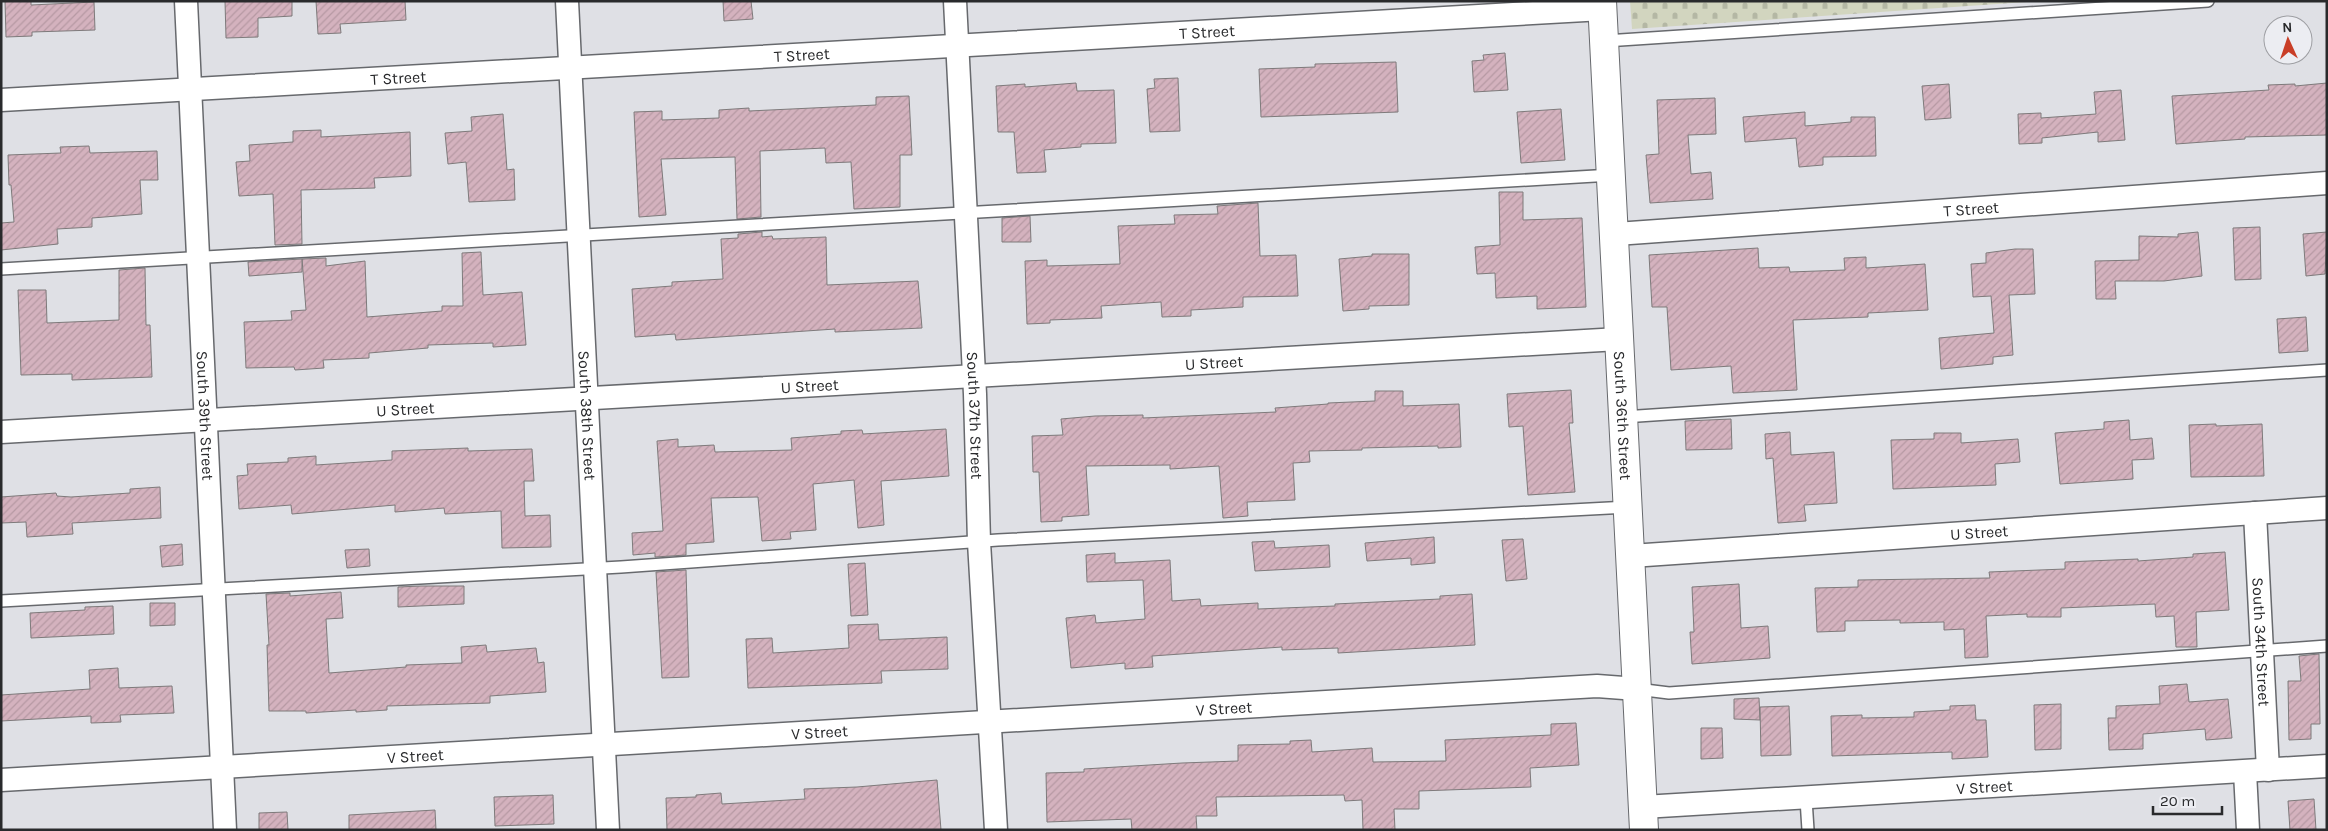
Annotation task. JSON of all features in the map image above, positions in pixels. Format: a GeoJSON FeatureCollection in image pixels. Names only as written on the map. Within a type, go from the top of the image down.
{"type":"FeatureCollection","features":[{"type":"Feature","properties":{"kind":"main road","name":"South 36th Street"},"geometry":{"type":"LineString","coordinates":[[1602,5],[1616,234],[1619,339],[1644,819]]}},
{"type":"Feature","properties":{"kind":"street","name":"South 39th Street"},"geometry":{"type":"LineString","coordinates":[[186,1],[225,830]]}},
{"type":"Feature","properties":{"kind":"street","name":"South 38th Street"},"geometry":{"type":"LineString","coordinates":[[567,1],[608,830]]}},
{"type":"Feature","properties":{"kind":"street","name":"South 37th Street"},"geometry":{"type":"LineString","coordinates":[[955,1],[974,376],[979,542],[996,830]]}},
{"type":"Feature","properties":{"kind":"street","name":"T Street"},"geometry":{"type":"LineString","coordinates":[[1,100],[957,45],[1602,5]]}},
{"type":"Feature","properties":{"kind":"street","name":"T Street"},"geometry":{"type":"LineString","coordinates":[[1616,234],[2327,183]]}},
{"type":"Feature","properties":{"kind":"street","name":"U Street"},"geometry":{"type":"LineString","coordinates":[[1,432],[1619,339]]}},
{"type":"Feature","properties":{"kind":"street","name":"U Street"},"geometry":{"type":"LineString","coordinates":[[1631,556],[2327,508]]}},
{"type":"Feature","properties":{"kind":"street","name":"South 34th Street"},"geometry":{"type":"LineString","coordinates":[[2255,513],[2268,770]]}},
{"type":"Feature","properties":{"kind":"street","name":"V Street"},"geometry":{"type":"LineString","coordinates":[[1,780],[1597,686],[1637,690]]}},
{"type":"Feature","properties":{"kind":"street","name":"V Street"},"geometry":{"type":"LineString","coordinates":[[1644,819],[1806,799],[2327,766]]}},
{"type":"Feature","properties":{"kind":"street"},"geometry":{"type":"LineString","coordinates":[[2245,772],[2248,830]]}},
{"type":"Feature","properties":{"kind":"lane"},"geometry":{"type":"LineString","coordinates":[[1605,41],[2208,1]]}},
{"type":"Feature","properties":{"kind":"lane"},"geometry":{"type":"LineString","coordinates":[[1,269],[1612,175]]}},
{"type":"Feature","properties":{"kind":"lane"},"geometry":{"type":"LineString","coordinates":[[1623,417],[2327,370]]}},
{"type":"Feature","properties":{"kind":"lane"},"geometry":{"type":"LineString","coordinates":[[1,601],[596,568],[979,542],[1628,507]]}},
{"type":"Feature","properties":{"kind":"lane"},"geometry":{"type":"LineString","coordinates":[[1637,690],[1669,693],[2327,646]]}},
{"type":"Feature","properties":{"kind":"lane"},"geometry":{"type":"LineString","coordinates":[[1806,799],[1808,830]]}},
{"type":"Feature","properties":{"kind":"green space"},"geometry":{"type":"Polygon","coordinates":[[[1630,1],[2043,1],[1632,29],[1630,1]]]}},
{"type":"Feature","properties":{"kind":"building"},"geometry":{"type":"Polygon","coordinates":[[[5,1],[31,1],[31,5],[94,2],[95,30],[32,32],[32,36],[6,37],[5,1]]]}},
{"type":"Feature","properties":{"kind":"building"},"geometry":{"type":"Polygon","coordinates":[[[225,1],[292,1],[292,16],[258,18],[258,37],[226,38],[225,1]]]}},
{"type":"Feature","properties":{"kind":"building"},"geometry":{"type":"Polygon","coordinates":[[[316,1],[405,1],[406,20],[340,24],[341,33],[318,34],[316,1]]]}},
{"type":"Feature","properties":{"kind":"building"},"geometry":{"type":"Polygon","coordinates":[[[723,1],[751,1],[753,19],[724,21],[723,1]]]}},
{"type":"Feature","properties":{"kind":"building"},"geometry":{"type":"Polygon","coordinates":[[[1505,53],[1508,90],[1474,92],[1472,61],[1484,60],[1483,55],[1505,53]]]}},
{"type":"Feature","properties":{"kind":"building"},"geometry":{"type":"Polygon","coordinates":[[[1396,62],[1398,112],[1261,117],[1259,69],[1315,67],[1315,64],[1396,62]]]}},
{"type":"Feature","properties":{"kind":"building"},"geometry":{"type":"Polygon","coordinates":[[[1178,78],[1180,131],[1150,132],[1147,89],[1155,88],[1154,79],[1178,78]]]}},
{"type":"Feature","properties":{"kind":"building"},"geometry":{"type":"Polygon","coordinates":[[[1076,83],[1077,91],[1114,90],[1116,143],[1081,144],[1081,147],[1044,150],[1046,172],[1017,173],[1014,132],[998,132],[996,86],[1025,84],[1025,87],[1076,83]]]}},
{"type":"Feature","properties":{"kind":"building"},"geometry":{"type":"Polygon","coordinates":[[[2327,83],[2327,135],[2245,137],[2245,139],[2176,144],[2172,96],[2269,90],[2268,85],[2295,84],[2295,86],[2327,83]]]}},
{"type":"Feature","properties":{"kind":"building"},"geometry":{"type":"Polygon","coordinates":[[[1949,84],[1951,118],[1925,120],[1922,86],[1949,84]]]}},
{"type":"Feature","properties":{"kind":"building"},"geometry":{"type":"Polygon","coordinates":[[[2121,90],[2125,140],[2098,142],[2098,132],[2042,138],[2042,143],[2019,144],[2018,114],[2041,113],[2041,118],[2096,114],[2094,92],[2121,90]]]}},
{"type":"Feature","properties":{"kind":"building"},"geometry":{"type":"Polygon","coordinates":[[[909,96],[912,155],[900,155],[900,207],[854,209],[851,162],[826,163],[825,148],[760,151],[761,217],[737,219],[735,157],[661,159],[666,215],[639,217],[634,112],[662,111],[662,120],[719,118],[719,110],[749,108],[749,111],[876,105],[876,97],[909,96]]]}},
{"type":"Feature","properties":{"kind":"building"},"geometry":{"type":"Polygon","coordinates":[[[1715,98],[1716,134],[1688,135],[1691,174],[1711,172],[1713,199],[1650,203],[1646,155],[1659,154],[1657,100],[1715,98]]]}},
{"type":"Feature","properties":{"kind":"building"},"geometry":{"type":"Polygon","coordinates":[[[1561,109],[1565,160],[1521,163],[1517,112],[1561,109]]]}},
{"type":"Feature","properties":{"kind":"building"},"geometry":{"type":"Polygon","coordinates":[[[1805,112],[1805,126],[1851,122],[1851,117],[1875,117],[1876,156],[1823,157],[1823,165],[1799,167],[1796,138],[1745,142],[1743,117],[1805,112]]]}},
{"type":"Feature","properties":{"kind":"building"},"geometry":{"type":"Polygon","coordinates":[[[503,114],[507,170],[514,169],[515,200],[469,202],[466,162],[448,164],[445,133],[472,131],[471,117],[503,114]]]}},
{"type":"Feature","properties":{"kind":"building"},"geometry":{"type":"Polygon","coordinates":[[[321,130],[321,137],[410,132],[411,176],[374,178],[375,188],[301,190],[302,244],[275,245],[273,194],[239,196],[236,162],[250,161],[249,145],[293,142],[293,131],[321,130]]]}},
{"type":"Feature","properties":{"kind":"building"},"geometry":{"type":"Polygon","coordinates":[[[89,146],[90,153],[157,151],[158,180],[140,180],[142,214],[92,218],[92,227],[57,229],[58,244],[1,250],[1,223],[14,222],[11,185],[9,185],[8,155],[61,153],[60,147],[89,146]]]}},
{"type":"Feature","properties":{"kind":"building"},"geometry":{"type":"Polygon","coordinates":[[[1499,192],[1523,192],[1523,220],[1582,218],[1586,307],[1537,309],[1537,296],[1496,298],[1495,273],[1477,274],[1475,247],[1500,245],[1499,192]]]}},
{"type":"Feature","properties":{"kind":"building"},"geometry":{"type":"Polygon","coordinates":[[[1258,203],[1260,256],[1296,255],[1298,296],[1243,297],[1243,307],[1191,310],[1191,316],[1162,317],[1161,302],[1101,306],[1102,318],[1050,320],[1050,323],[1027,324],[1025,261],[1047,260],[1047,266],[1120,264],[1118,226],[1175,224],[1174,215],[1218,214],[1217,206],[1258,203]]]}},
{"type":"Feature","properties":{"kind":"building"},"geometry":{"type":"Polygon","coordinates":[[[1030,216],[1031,242],[1002,242],[1002,218],[1030,216]]]}},
{"type":"Feature","properties":{"kind":"building"},"geometry":{"type":"Polygon","coordinates":[[[2260,227],[2261,279],[2235,280],[2233,228],[2260,227]]]}},
{"type":"Feature","properties":{"kind":"building"},"geometry":{"type":"Polygon","coordinates":[[[762,232],[762,237],[772,236],[773,239],[826,237],[827,285],[918,281],[922,328],[835,332],[835,329],[676,340],[675,334],[635,337],[632,289],[672,286],[672,282],[723,279],[721,239],[738,238],[738,234],[762,232]]]}},
{"type":"Feature","properties":{"kind":"building"},"geometry":{"type":"Polygon","coordinates":[[[2198,232],[2202,276],[2164,281],[2115,281],[2116,299],[2096,299],[2095,261],[2139,260],[2139,236],[2178,237],[2178,234],[2198,232]]]}},
{"type":"Feature","properties":{"kind":"building"},"geometry":{"type":"Polygon","coordinates":[[[2327,232],[2325,274],[2306,276],[2303,234],[2327,232]]]}},
{"type":"Feature","properties":{"kind":"building"},"geometry":{"type":"Polygon","coordinates":[[[1758,248],[1759,268],[1789,267],[1790,272],[1845,270],[1844,258],[1866,257],[1866,268],[1925,264],[1928,310],[1868,313],[1868,317],[1793,320],[1797,390],[1733,393],[1731,366],[1671,370],[1667,307],[1652,307],[1649,255],[1758,248]]]}},
{"type":"Feature","properties":{"kind":"building"},"geometry":{"type":"Polygon","coordinates":[[[2015,249],[2033,249],[2035,294],[2009,295],[2013,355],[1993,357],[1993,364],[1941,369],[1939,338],[1994,333],[1991,296],[1973,297],[1971,264],[1986,263],[1986,253],[2015,249]]]}},
{"type":"Feature","properties":{"kind":"building"},"geometry":{"type":"Polygon","coordinates":[[[481,252],[483,295],[522,292],[526,345],[493,347],[493,343],[428,345],[428,348],[369,353],[369,358],[323,360],[324,368],[295,370],[294,367],[246,368],[244,322],[292,320],[291,311],[306,310],[302,259],[326,258],[326,266],[365,261],[367,317],[442,311],[442,306],[463,306],[462,253],[481,252]]]}},
{"type":"Feature","properties":{"kind":"building"},"geometry":{"type":"Polygon","coordinates":[[[1372,254],[1409,254],[1409,305],[1369,306],[1369,309],[1343,311],[1339,259],[1372,256],[1372,254]]]}},
{"type":"Feature","properties":{"kind":"building"},"geometry":{"type":"Polygon","coordinates":[[[302,259],[302,272],[249,276],[248,262],[302,259]]]}},
{"type":"Feature","properties":{"kind":"building"},"geometry":{"type":"Polygon","coordinates":[[[145,268],[146,325],[150,325],[152,377],[72,380],[72,374],[21,375],[18,290],[46,290],[47,323],[119,320],[119,270],[145,268]]]}},
{"type":"Feature","properties":{"kind":"building"},"geometry":{"type":"Polygon","coordinates":[[[2306,317],[2308,351],[2279,353],[2277,319],[2306,317]]]}},
{"type":"Feature","properties":{"kind":"building"},"geometry":{"type":"Polygon","coordinates":[[[1571,390],[1573,423],[1569,423],[1575,492],[1528,495],[1523,426],[1509,427],[1507,394],[1571,390]]]}},
{"type":"Feature","properties":{"kind":"building"},"geometry":{"type":"Polygon","coordinates":[[[1375,391],[1403,391],[1403,406],[1459,404],[1461,447],[1362,448],[1362,450],[1309,451],[1310,462],[1293,463],[1295,500],[1247,502],[1248,516],[1223,518],[1219,466],[1170,469],[1170,465],[1086,466],[1089,515],[1062,517],[1062,521],[1041,522],[1039,472],[1033,472],[1032,436],[1063,435],[1061,419],[1095,416],[1143,415],[1143,418],[1276,412],[1275,408],[1375,401],[1375,391]]]}},
{"type":"Feature","properties":{"kind":"building"},"geometry":{"type":"Polygon","coordinates":[[[1731,419],[1732,449],[1686,450],[1685,421],[1731,419]]]}},
{"type":"Feature","properties":{"kind":"building"},"geometry":{"type":"Polygon","coordinates":[[[2129,420],[2130,440],[2152,438],[2154,459],[2132,460],[2133,479],[2060,484],[2055,433],[2104,429],[2104,422],[2129,420]]]}},
{"type":"Feature","properties":{"kind":"building"},"geometry":{"type":"Polygon","coordinates":[[[2216,424],[2216,426],[2262,424],[2264,476],[2191,477],[2189,425],[2216,424]]]}},
{"type":"Feature","properties":{"kind":"building"},"geometry":{"type":"Polygon","coordinates":[[[946,429],[949,476],[881,481],[884,525],[858,528],[854,480],[813,484],[816,530],[790,532],[791,539],[762,541],[758,497],[711,498],[714,542],[686,544],[686,555],[655,557],[655,553],[633,555],[632,533],[663,531],[657,441],[678,439],[678,447],[714,445],[715,452],[792,450],[791,438],[841,434],[841,431],[862,430],[863,434],[946,429]]]}},
{"type":"Feature","properties":{"kind":"building"},"geometry":{"type":"Polygon","coordinates":[[[1790,432],[1791,455],[1834,452],[1837,503],[1804,505],[1806,521],[1778,523],[1773,458],[1766,459],[1765,434],[1790,432]]]}},
{"type":"Feature","properties":{"kind":"building"},"geometry":{"type":"Polygon","coordinates":[[[1934,433],[1961,433],[1961,443],[2018,439],[2020,462],[1995,464],[1996,485],[1893,489],[1891,440],[1934,439],[1934,433]]]}},
{"type":"Feature","properties":{"kind":"building"},"geometry":{"type":"Polygon","coordinates":[[[468,448],[468,451],[532,449],[534,481],[524,481],[525,516],[550,515],[551,547],[502,548],[501,511],[445,514],[444,508],[395,512],[395,505],[292,514],[291,505],[239,509],[237,476],[248,475],[247,464],[288,462],[288,458],[316,456],[316,465],[392,460],[392,451],[468,448]]]}},
{"type":"Feature","properties":{"kind":"building"},"geometry":{"type":"Polygon","coordinates":[[[160,487],[161,518],[72,523],[73,534],[27,537],[26,522],[1,523],[1,497],[56,493],[57,496],[71,497],[130,493],[130,489],[160,487]]]}},
{"type":"Feature","properties":{"kind":"building"},"geometry":{"type":"Polygon","coordinates":[[[1434,537],[1435,563],[1411,565],[1411,558],[1367,561],[1365,543],[1434,537]]]}},
{"type":"Feature","properties":{"kind":"building"},"geometry":{"type":"Polygon","coordinates":[[[1523,539],[1527,579],[1506,581],[1502,540],[1523,539]]]}},
{"type":"Feature","properties":{"kind":"building"},"geometry":{"type":"Polygon","coordinates":[[[1274,541],[1275,548],[1329,545],[1330,567],[1255,571],[1252,542],[1274,541]]]}},
{"type":"Feature","properties":{"kind":"building"},"geometry":{"type":"Polygon","coordinates":[[[182,544],[183,565],[162,567],[160,546],[182,544]]]}},
{"type":"Feature","properties":{"kind":"building"},"geometry":{"type":"Polygon","coordinates":[[[369,549],[370,566],[347,568],[345,550],[369,549]]]}},
{"type":"Feature","properties":{"kind":"building"},"geometry":{"type":"Polygon","coordinates":[[[2225,552],[2229,610],[2196,612],[2197,647],[2176,647],[2174,616],[2156,617],[2155,604],[2061,608],[2061,617],[2027,617],[2027,614],[1986,616],[1988,657],[1965,658],[1964,629],[1944,630],[1944,622],[1900,623],[1900,620],[1845,621],[1845,631],[1817,632],[1815,588],[1858,587],[1858,580],[1990,578],[1989,572],[2065,569],[2065,562],[2138,559],[2138,561],[2193,557],[2193,554],[2225,552]]]}},
{"type":"Feature","properties":{"kind":"building"},"geometry":{"type":"Polygon","coordinates":[[[1115,553],[1115,563],[1170,560],[1172,601],[1200,599],[1201,606],[1258,603],[1258,609],[1335,606],[1335,604],[1440,599],[1440,596],[1472,594],[1475,645],[1338,653],[1338,648],[1282,650],[1282,647],[1152,656],[1153,667],[1125,669],[1125,663],[1071,668],[1066,618],[1095,615],[1096,623],[1145,619],[1143,580],[1087,582],[1086,555],[1115,553]]]}},
{"type":"Feature","properties":{"kind":"building"},"geometry":{"type":"Polygon","coordinates":[[[865,563],[868,615],[851,616],[848,564],[865,563]]]}},
{"type":"Feature","properties":{"kind":"building"},"geometry":{"type":"Polygon","coordinates":[[[686,570],[689,677],[662,678],[656,572],[686,570]]]}},
{"type":"Feature","properties":{"kind":"building"},"geometry":{"type":"Polygon","coordinates":[[[1739,584],[1741,628],[1768,626],[1770,658],[1692,664],[1690,632],[1694,632],[1692,587],[1739,584]]]}},
{"type":"Feature","properties":{"kind":"building"},"geometry":{"type":"Polygon","coordinates":[[[464,586],[464,604],[398,607],[398,587],[464,586]]]}},
{"type":"Feature","properties":{"kind":"building"},"geometry":{"type":"Polygon","coordinates":[[[341,592],[343,618],[326,619],[329,673],[406,667],[406,665],[462,663],[461,647],[486,645],[487,652],[536,648],[538,663],[544,662],[546,692],[490,696],[490,703],[387,706],[387,710],[356,712],[356,710],[306,713],[306,711],[269,711],[267,645],[269,645],[266,594],[290,593],[290,596],[341,592]]]}},
{"type":"Feature","properties":{"kind":"building"},"geometry":{"type":"Polygon","coordinates":[[[150,603],[175,603],[175,625],[150,626],[150,603]]]}},
{"type":"Feature","properties":{"kind":"building"},"geometry":{"type":"Polygon","coordinates":[[[113,606],[114,634],[31,638],[30,613],[85,610],[85,607],[113,606]]]}},
{"type":"Feature","properties":{"kind":"building"},"geometry":{"type":"Polygon","coordinates":[[[878,624],[879,640],[947,637],[948,669],[881,671],[882,683],[748,688],[746,639],[772,638],[773,653],[849,648],[848,625],[878,624]]]}},
{"type":"Feature","properties":{"kind":"building"},"geometry":{"type":"Polygon","coordinates":[[[2319,654],[2320,724],[2311,724],[2311,739],[2289,740],[2288,681],[2301,681],[2299,656],[2319,654]]]}},
{"type":"Feature","properties":{"kind":"building"},"geometry":{"type":"Polygon","coordinates":[[[118,668],[119,688],[172,686],[174,713],[120,715],[121,722],[91,723],[91,716],[1,721],[1,695],[90,689],[89,670],[118,668]]]}},
{"type":"Feature","properties":{"kind":"building"},"geometry":{"type":"Polygon","coordinates":[[[2187,684],[2189,702],[2228,699],[2232,738],[2206,740],[2205,729],[2143,734],[2143,749],[2109,750],[2108,718],[2116,718],[2116,706],[2160,704],[2159,686],[2187,684]]]}},
{"type":"Feature","properties":{"kind":"building"},"geometry":{"type":"Polygon","coordinates":[[[1759,698],[1760,720],[1734,719],[1734,699],[1759,698]]]}},
{"type":"Feature","properties":{"kind":"building"},"geometry":{"type":"Polygon","coordinates":[[[2061,704],[2061,749],[2035,750],[2034,705],[2061,704]]]}},
{"type":"Feature","properties":{"kind":"building"},"geometry":{"type":"Polygon","coordinates":[[[1975,705],[1976,720],[1986,720],[1988,757],[1952,759],[1952,752],[1832,756],[1831,716],[1862,715],[1862,718],[1914,717],[1914,712],[1950,710],[1950,706],[1975,705]]]}},
{"type":"Feature","properties":{"kind":"building"},"geometry":{"type":"Polygon","coordinates":[[[1789,706],[1791,755],[1761,756],[1760,707],[1789,706]]]}},
{"type":"Feature","properties":{"kind":"building"},"geometry":{"type":"Polygon","coordinates":[[[1576,723],[1579,765],[1530,768],[1531,787],[1419,791],[1419,809],[1394,809],[1395,830],[1363,830],[1362,800],[1345,801],[1344,795],[1216,797],[1217,816],[1196,816],[1197,830],[1132,830],[1131,819],[1047,822],[1046,773],[1084,772],[1084,769],[1238,761],[1238,745],[1290,744],[1290,741],[1311,740],[1312,752],[1372,748],[1373,762],[1446,761],[1445,740],[1551,735],[1551,724],[1576,723]]]}},
{"type":"Feature","properties":{"kind":"building"},"geometry":{"type":"Polygon","coordinates":[[[1701,728],[1722,728],[1723,758],[1701,759],[1701,728]]]}},
{"type":"Feature","properties":{"kind":"building"},"geometry":{"type":"Polygon","coordinates":[[[937,780],[941,830],[667,830],[666,798],[696,797],[696,795],[721,793],[722,804],[805,799],[804,789],[857,787],[937,780]]]}},
{"type":"Feature","properties":{"kind":"building"},"geometry":{"type":"Polygon","coordinates":[[[553,795],[554,824],[495,826],[494,797],[553,795]]]}},
{"type":"Feature","properties":{"kind":"building"},"geometry":{"type":"Polygon","coordinates":[[[2314,799],[2316,830],[2290,830],[2288,801],[2314,799]]]}},
{"type":"Feature","properties":{"kind":"building"},"geometry":{"type":"Polygon","coordinates":[[[435,810],[436,830],[349,830],[349,815],[435,810]]]}},
{"type":"Feature","properties":{"kind":"building"},"geometry":{"type":"Polygon","coordinates":[[[287,812],[288,830],[259,830],[259,813],[287,812]]]}}]}
